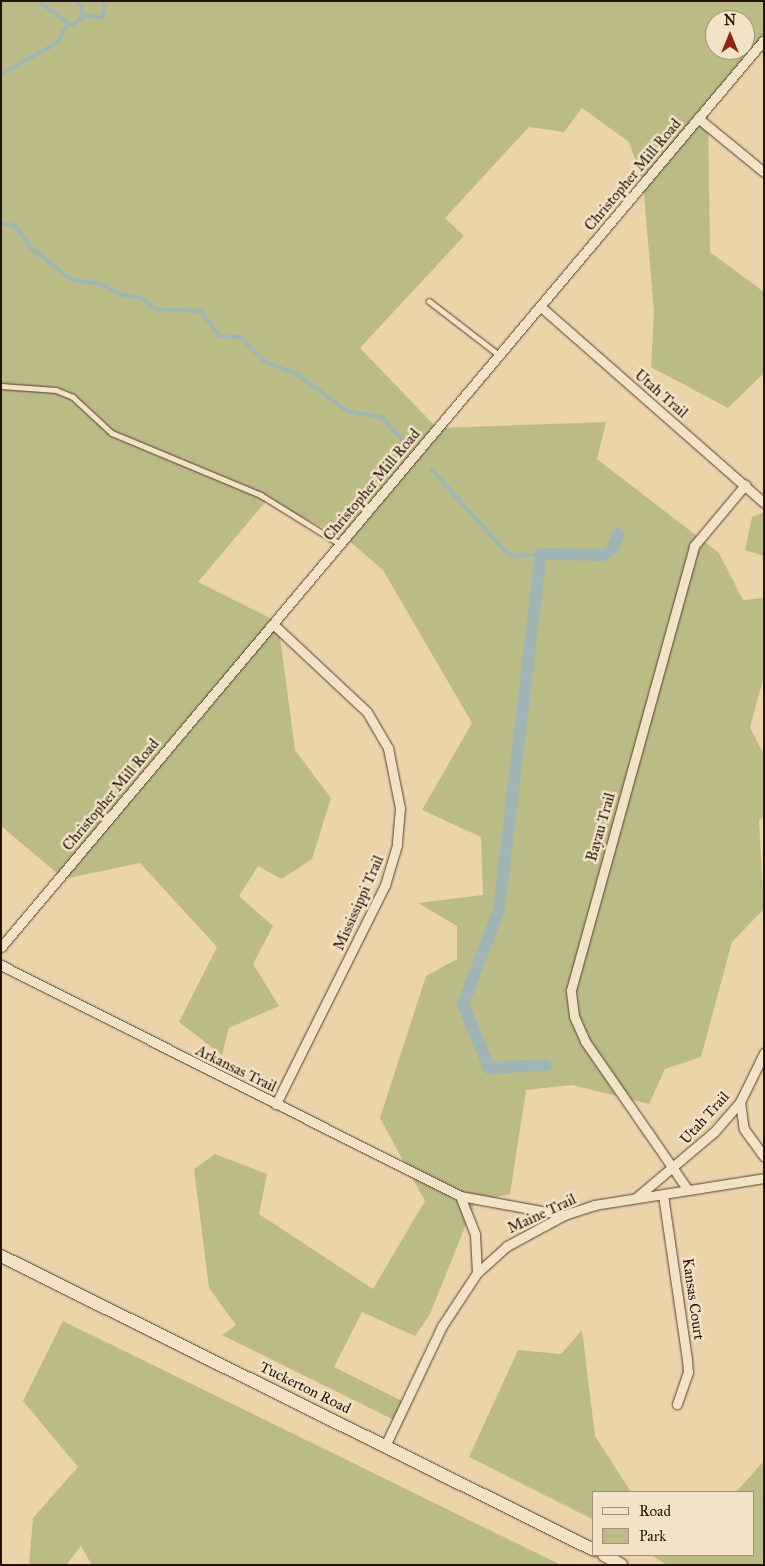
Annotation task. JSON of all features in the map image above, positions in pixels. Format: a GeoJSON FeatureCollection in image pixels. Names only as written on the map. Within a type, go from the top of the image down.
{"type":"FeatureCollection","features":[{"type":"Feature","properties":{"kind":"main road","name":"Tuckerton Road"},"geometry":{"type":"LineString","coordinates":[[1,1256],[592,1549]]}},
{"type":"Feature","properties":{"kind":"main road"},"geometry":{"type":"LineString","coordinates":[[606,1556],[621,1565]]}},
{"type":"Feature","properties":{"kind":"street","name":"Christopher Mill Road"},"geometry":{"type":"LineString","coordinates":[[1,947],[764,40]]}},
{"type":"Feature","properties":{"kind":"street"},"geometry":{"type":"LineString","coordinates":[[698,118],[764,172]]}},
{"type":"Feature","properties":{"kind":"street","name":"Utah Trail"},"geometry":{"type":"LineString","coordinates":[[540,306],[764,503]]}},
{"type":"Feature","properties":{"kind":"street","name":"Bayau Trail"},"geometry":{"type":"LineString","coordinates":[[675,1169],[585,1041],[574,1016],[571,990],[694,546],[744,485]]}},
{"type":"Feature","properties":{"kind":"street","name":"Mississippi Trail"},"geometry":{"type":"LineString","coordinates":[[273,624],[367,712],[388,748],[400,808],[397,845],[385,885],[276,1104]]}},
{"type":"Feature","properties":{"kind":"street","name":"Arkansas Trail"},"geometry":{"type":"LineString","coordinates":[[1,965],[460,1196],[564,1215]]}},
{"type":"Feature","properties":{"kind":"street","name":"Utah Trail"},"geometry":{"type":"LineString","coordinates":[[637,1198],[675,1169],[740,1102],[764,1053]]}},
{"type":"Feature","properties":{"kind":"street"},"geometry":{"type":"LineString","coordinates":[[740,1102],[744,1129],[764,1157]]}},
{"type":"Feature","properties":{"kind":"street"},"geometry":{"type":"LineString","coordinates":[[675,1169],[688,1190]]}},
{"type":"Feature","properties":{"kind":"street","name":"Maine Trail"},"geometry":{"type":"LineString","coordinates":[[385,1446],[438,1334],[477,1273],[507,1246],[564,1215],[637,1198],[764,1178]]}},
{"type":"Feature","properties":{"kind":"street","name":"Kansas Court"},"geometry":{"type":"LineString","coordinates":[[664,1195],[688,1358],[688,1372],[678,1404]]}},
{"type":"Feature","properties":{"kind":"street"},"geometry":{"type":"LineString","coordinates":[[460,1196],[474,1234],[477,1273]]}},
{"type":"Feature","properties":{"kind":"lane"},"geometry":{"type":"LineString","coordinates":[[429,301],[499,355]]}},
{"type":"Feature","properties":{"kind":"lane"},"geometry":{"type":"LineString","coordinates":[[1,386],[56,390],[73,397],[112,433],[261,495],[341,544]]}},
{"type":"Feature","properties":{"kind":"green space"},"geometry":{"type":"Polygon","coordinates":[[[1,1],[764,1],[764,40],[755,51],[755,10],[705,10],[705,60],[747,60],[708,106],[710,252],[764,292],[764,373],[728,408],[651,367],[654,312],[643,183],[629,142],[582,108],[564,132],[529,127],[445,218],[464,236],[360,348],[437,428],[606,422],[597,459],[719,553],[743,600],[764,598],[764,676],[750,727],[764,755],[764,815],[759,821],[764,909],[732,942],[701,1057],[665,1069],[649,1104],[572,1085],[526,1090],[510,1194],[475,1202],[430,1314],[415,1336],[362,1312],[334,1367],[410,1405],[402,1424],[222,1335],[236,1325],[209,1288],[194,1169],[215,1154],[267,1174],[259,1214],[373,1289],[425,1201],[380,1118],[426,976],[457,959],[457,926],[418,903],[483,895],[481,837],[422,810],[472,723],[383,570],[348,540],[267,500],[198,582],[278,622],[295,750],[331,798],[312,859],[282,879],[258,866],[239,896],[273,926],[253,964],[279,1006],[229,1028],[222,1055],[179,1022],[217,947],[140,863],[64,879],[1,826],[1,1]]]}},
{"type":"Feature","properties":{"kind":"green space"},"geometry":{"type":"Polygon","coordinates":[[[764,512],[764,556],[745,550],[752,517],[764,512]]]}},
{"type":"Feature","properties":{"kind":"green space"},"geometry":{"type":"Polygon","coordinates":[[[63,1321],[561,1565],[92,1565],[81,1546],[66,1565],[29,1565],[33,1518],[78,1467],[23,1401],[63,1321]]]}},
{"type":"Feature","properties":{"kind":"green space"},"geometry":{"type":"Polygon","coordinates":[[[582,1330],[595,1436],[630,1491],[592,1491],[592,1519],[469,1457],[518,1350],[561,1354],[582,1330]]]}},
{"type":"Feature","properties":{"kind":"green space"},"geometry":{"type":"Polygon","coordinates":[[[764,1461],[764,1565],[667,1565],[653,1556],[755,1556],[755,1491],[737,1491],[764,1461]]]}},
{"type":"Feature","properties":{"kind":"waterway"},"geometry":{"type":"LineString","coordinates":[[38,1],[71,25],[81,19],[82,7],[75,1]]}},
{"type":"Feature","properties":{"kind":"waterway"},"geometry":{"type":"LineString","coordinates":[[82,15],[102,17],[106,1]]}},
{"type":"Feature","properties":{"kind":"waterway"},"geometry":{"type":"LineString","coordinates":[[1,74],[57,43],[68,24]]}},
{"type":"Feature","properties":{"kind":"waterway"},"geometry":{"type":"LineString","coordinates":[[1,223],[15,226],[30,247],[72,280],[101,284],[122,295],[141,298],[155,309],[201,311],[219,336],[240,337],[264,361],[298,375],[347,411],[382,417],[406,445]]}},
{"type":"Feature","properties":{"kind":"waterway"},"geometry":{"type":"LineString","coordinates":[[431,469],[506,552],[515,556],[541,554]]}},
{"type":"Feature","properties":{"kind":"waterway"},"geometry":{"type":"LineString","coordinates":[[546,1065],[489,1068],[463,1004],[499,910],[541,554],[603,555],[613,548],[618,534]]}}]}
